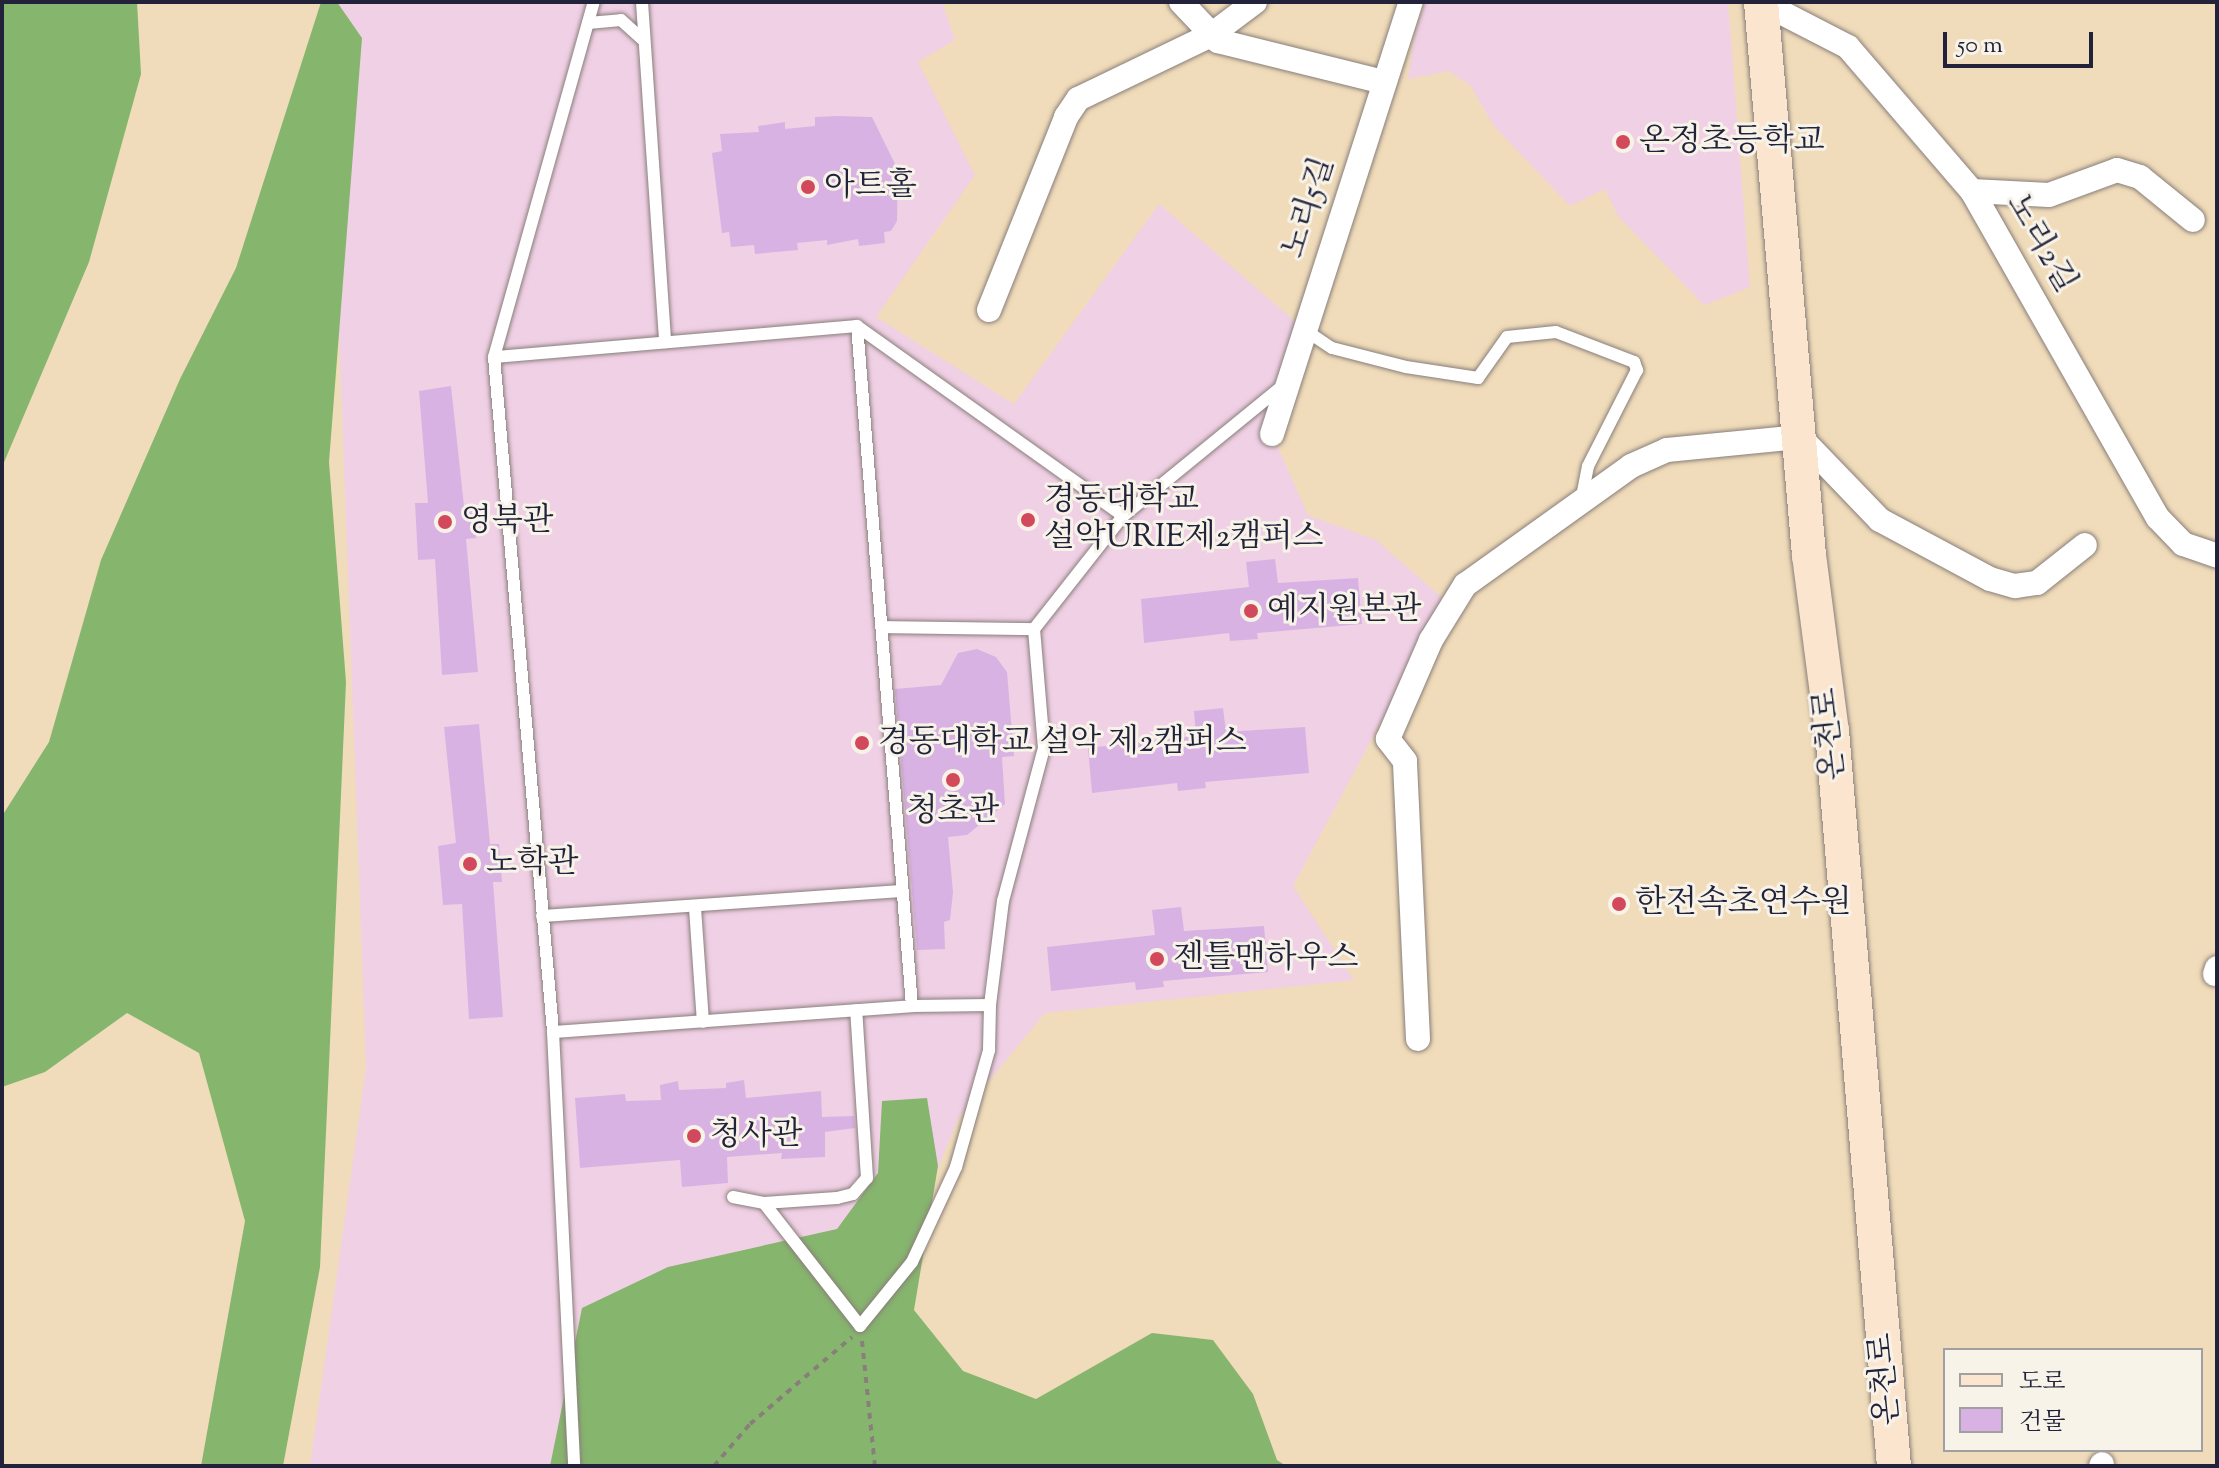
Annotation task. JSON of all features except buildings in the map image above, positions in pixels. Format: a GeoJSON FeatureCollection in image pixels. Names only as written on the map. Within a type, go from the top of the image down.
{"type":"FeatureCollection","features":[{"type":"Feature","properties":{"kind":"street"},"geometry":{"type":"LineString","coordinates":[[1181,2],[1218,41],[1384,82]]}},
{"type":"Feature","properties":{"kind":"street"},"geometry":{"type":"LineString","coordinates":[[989,310],[1066,117],[1078,99],[1211,35],[1255,2]]}},
{"type":"Feature","properties":{"kind":"street","name":"노리5길"},"geometry":{"type":"LineString","coordinates":[[1272,434],[1411,2]]}},
{"type":"Feature","properties":{"kind":"street","name":"노리2길"},"geometry":{"type":"LineString","coordinates":[[1761,2],[1848,47],[1972,191],[2158,518],[2183,544],[2217,556]]}},
{"type":"Feature","properties":{"kind":"street","name":"온천로"},"geometry":{"type":"LineString","coordinates":[[1761,2],[1800,437],[1832,731],[1894,1466]]}},
{"type":"Feature","properties":{"kind":"street"},"geometry":{"type":"LineString","coordinates":[[1972,191],[2049,195],[2117,170],[2140,177],[2193,220]]}},
{"type":"Feature","properties":{"kind":"street"},"geometry":{"type":"LineString","coordinates":[[1418,1039],[1405,761],[1388,739],[1431,640],[1465,585],[1631,466],[1667,450],[1800,437],[1880,520],[1990,579],[2015,586],[2037,583],[2085,545]]}},
{"type":"Feature","properties":{"kind":"lane"},"geometry":{"type":"LineString","coordinates":[[574,1466],[553,1032],[494,357],[594,2]]}},
{"type":"Feature","properties":{"kind":"lane"},"geometry":{"type":"LineString","coordinates":[[642,2],[665,342]]}},
{"type":"Feature","properties":{"kind":"lane"},"geometry":{"type":"LineString","coordinates":[[588,23],[621,20],[645,43]]}},
{"type":"Feature","properties":{"kind":"lane"},"geometry":{"type":"LineString","coordinates":[[494,357],[857,326],[1123,516]]}},
{"type":"Feature","properties":{"kind":"lane"},"geometry":{"type":"LineString","coordinates":[[857,326],[912,1006]]}},
{"type":"Feature","properties":{"kind":"lane"},"geometry":{"type":"LineString","coordinates":[[1305,330],[1332,348],[1406,367],[1478,378],[1507,337],[1556,332],[1634,362],[1637,370],[1588,466],[1581,503]]}},
{"type":"Feature","properties":{"kind":"lane"},"geometry":{"type":"LineString","coordinates":[[764,1203],[860,1326],[912,1262],[956,1167],[989,1050],[990,1005],[1003,901],[1044,748],[1034,629],[1123,516],[1289,380]]}},
{"type":"Feature","properties":{"kind":"lane"},"geometry":{"type":"LineString","coordinates":[[882,627],[1034,629]]}},
{"type":"Feature","properties":{"kind":"lane"},"geometry":{"type":"LineString","coordinates":[[542,916],[695,908],[902,891]]}},
{"type":"Feature","properties":{"kind":"lane"},"geometry":{"type":"LineString","coordinates":[[695,908],[703,1022]]}},
{"type":"Feature","properties":{"kind":"lane"},"geometry":{"type":"LineString","coordinates":[[553,1032],[912,1006],[990,1005]]}},
{"type":"Feature","properties":{"kind":"lane"},"geometry":{"type":"LineString","coordinates":[[733,1197],[764,1203],[837,1198],[853,1194],[867,1178],[856,1010]]}},
{"type":"Feature","properties":{"kind":"path"},"geometry":{"type":"LineString","coordinates":[[714,1466],[750,1424],[845,1346],[860,1326]]}},
{"type":"Feature","properties":{"kind":"path"},"geometry":{"type":"LineString","coordinates":[[860,1326],[875,1466]]}},
{"type":"Feature","properties":{"kind":"shaded area","name":"경동대학교 설악 제2캠퍼스"},"geometry":{"type":"Polygon","coordinates":[[[327,2],[942,2],[955,40],[918,62],[975,175],[876,317],[1014,404],[1159,204],[1305,330],[1272,434],[1308,515],[1376,540],[1446,601],[1293,886],[1354,980],[1045,1013],[959,1117],[915,1225],[695,1466],[310,1466],[366,1068],[327,2]]]}},
{"type":"Feature","properties":{"kind":"shaded area","name":"온정초등학교"},"geometry":{"type":"Polygon","coordinates":[[[1426,2],[1728,2],[1750,287],[1704,305],[1618,216],[1605,189],[1570,206],[1494,126],[1470,85],[1448,71],[1408,79],[1415,32],[1426,2]]]}},
{"type":"Feature","properties":{"kind":"green space"},"geometry":{"type":"Polygon","coordinates":[[[2,2],[137,2],[141,74],[89,262],[2,467],[2,2]]]}},
{"type":"Feature","properties":{"kind":"green space"},"geometry":{"type":"Polygon","coordinates":[[[321,2],[337,2],[362,38],[329,462],[346,682],[320,1267],[283,1466],[201,1466],[245,1221],[199,1053],[127,1013],[45,1072],[2,1087],[2,816],[49,742],[101,560],[180,379],[236,268],[321,2]]]}},
{"type":"Feature","properties":{"kind":"green space"},"geometry":{"type":"Polygon","coordinates":[[[927,1098],[938,1166],[914,1310],[963,1371],[1036,1399],[1152,1333],[1213,1340],[1253,1394],[1277,1460],[1286,1466],[550,1466],[582,1308],[668,1267],[837,1229],[878,1173],[882,1101],[927,1098]]]}},
{"type":"Feature","properties":{"kind":"place","name":"온정초등학교"},"geometry":{"type":"Point","coordinates":[1623,142]}},
{"type":"Feature","properties":{"kind":"place","name":"아트홀"},"geometry":{"type":"Point","coordinates":[808,187]}},
{"type":"Feature","properties":{"kind":"place","name":"경동대학교 설악URIE제2캠퍼스"},"geometry":{"type":"Point","coordinates":[1028,520]}},
{"type":"Feature","properties":{"kind":"place","name":"영북관"},"geometry":{"type":"Point","coordinates":[445,522]}},
{"type":"Feature","properties":{"kind":"place","name":"예지원본관"},"geometry":{"type":"Point","coordinates":[1251,611]}},
{"type":"Feature","properties":{"kind":"place","name":"경동대학교 설악 제2캠퍼스"},"geometry":{"type":"Point","coordinates":[862,743]}},
{"type":"Feature","properties":{"kind":"place","name":"청초관"},"geometry":{"type":"Point","coordinates":[953,780]}},
{"type":"Feature","properties":{"kind":"place","name":"노학관"},"geometry":{"type":"Point","coordinates":[470,864]}},
{"type":"Feature","properties":{"kind":"place","name":"한전속초연수원"},"geometry":{"type":"Point","coordinates":[1619,904]}},
{"type":"Feature","properties":{"kind":"place","name":"젠틀맨하우스"},"geometry":{"type":"Point","coordinates":[1157,959]}},
{"type":"Feature","properties":{"kind":"place","name":"청사관"},"geometry":{"type":"Point","coordinates":[694,1136]}}]}
